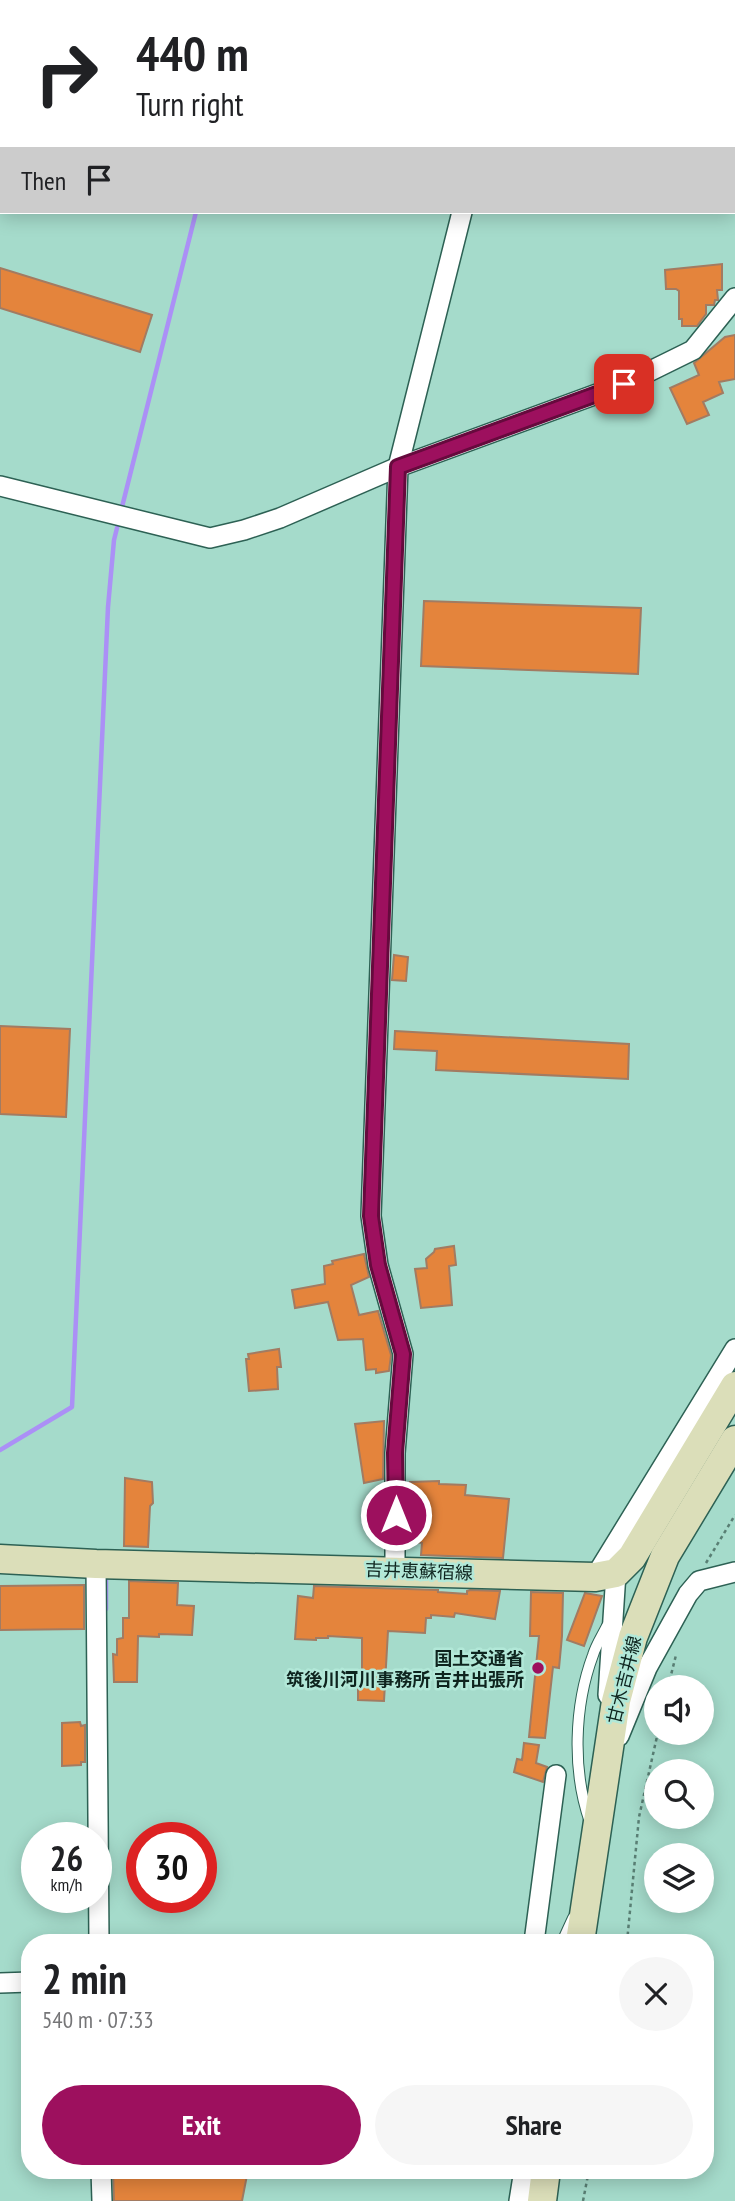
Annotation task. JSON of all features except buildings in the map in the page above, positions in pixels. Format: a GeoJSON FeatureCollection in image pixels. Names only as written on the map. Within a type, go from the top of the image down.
{"type":"FeatureCollection","features":[{"type":"Feature","properties":{"kind":"main road"},"geometry":{"type":"LineString","coordinates":[[606,1575],[632,1557],[735,1386]]}},
{"type":"Feature","properties":{"kind":"main road","name":"甘木吉井線"},"geometry":{"type":"LineString","coordinates":[[581,1934],[615,1701],[633,1637],[665,1556],[735,1440]]}},
{"type":"Feature","properties":{"kind":"main road","name":"吉井恵蘇宿線"},"geometry":{"type":"LineString","coordinates":[[0,1559],[96,1564],[606,1575]]}},
{"type":"Feature","properties":{"kind":"main road"},"geometry":{"type":"LineString","coordinates":[[542,2201],[545,2179]]}},
{"type":"Feature","properties":{"kind":"street"},"geometry":{"type":"LineString","coordinates":[[396,1570],[395,1453],[403,1354],[378,1265],[371,1216],[398,467],[461,214]]}},
{"type":"Feature","properties":{"kind":"street"},"geometry":{"type":"LineString","coordinates":[[0,486],[210,538],[244,530],[398,467],[624,384],[693,350],[735,298]]}},
{"type":"Feature","properties":{"kind":"street"},"geometry":{"type":"LineString","coordinates":[[602,1779],[614,1613],[606,1575],[735,1349]]}},
{"type":"Feature","properties":{"kind":"street"},"geometry":{"type":"LineString","coordinates":[[96,1564],[99,1934]]}},
{"type":"Feature","properties":{"kind":"street"},"geometry":{"type":"LineString","coordinates":[[602,1779],[647,1668],[688,1594],[699,1581],[735,1572]]}},
{"type":"Feature","properties":{"kind":"street"},"geometry":{"type":"LineString","coordinates":[[535,1934],[556,1774]]}},
{"type":"Feature","properties":{"kind":"street"},"geometry":{"type":"LineString","coordinates":[[0,1983],[21,1982]]}},
{"type":"Feature","properties":{"kind":"street"},"geometry":{"type":"LineString","coordinates":[[102,2179],[102,2201]]}},
{"type":"Feature","properties":{"kind":"street"},"geometry":{"type":"LineString","coordinates":[[519,2201],[523,2179]]}},
{"type":"Feature","properties":{"kind":"lane"},"geometry":{"type":"LineString","coordinates":[[596,1840],[582,1800],[579,1731],[582,1695],[593,1655],[614,1613]]}},
{"type":"Feature","properties":{"kind":"lane"},"geometry":{"type":"LineString","coordinates":[[566,1934],[588,1886]]}},
{"type":"Feature","properties":{"kind":"path"},"geometry":{"type":"LineString","coordinates":[[628,1934],[639,1817],[655,1745]]}},
{"type":"Feature","properties":{"kind":"path"},"geometry":{"type":"LineString","coordinates":[[583,2201],[587,2179]]}},
{"type":"Feature","properties":{"kind":"waterway"},"geometry":{"type":"LineString","coordinates":[[121,511],[195,214]]}},
{"type":"Feature","properties":{"kind":"waterway"},"geometry":{"type":"LineString","coordinates":[[0,1450],[72,1407],[108,607],[114,540],[119,520]]}},
{"type":"Feature","properties":{"kind":"waterway"},"geometry":{"type":"LineString","coordinates":[[106,1578],[106,1609]]}},
{"type":"Feature","properties":{"kind":"place","name":"国土交通省 筑後川河川事務所 吉井出張所"},"geometry":{"type":"Point","coordinates":[538,1668]}},
{"type":"Feature","properties":{"kind":"route"},"geometry":{"type":"LineString","coordinates":[[396,1515],[395,1453],[403,1354],[378,1265],[371,1216],[398,467],[624,384]]}}]}
